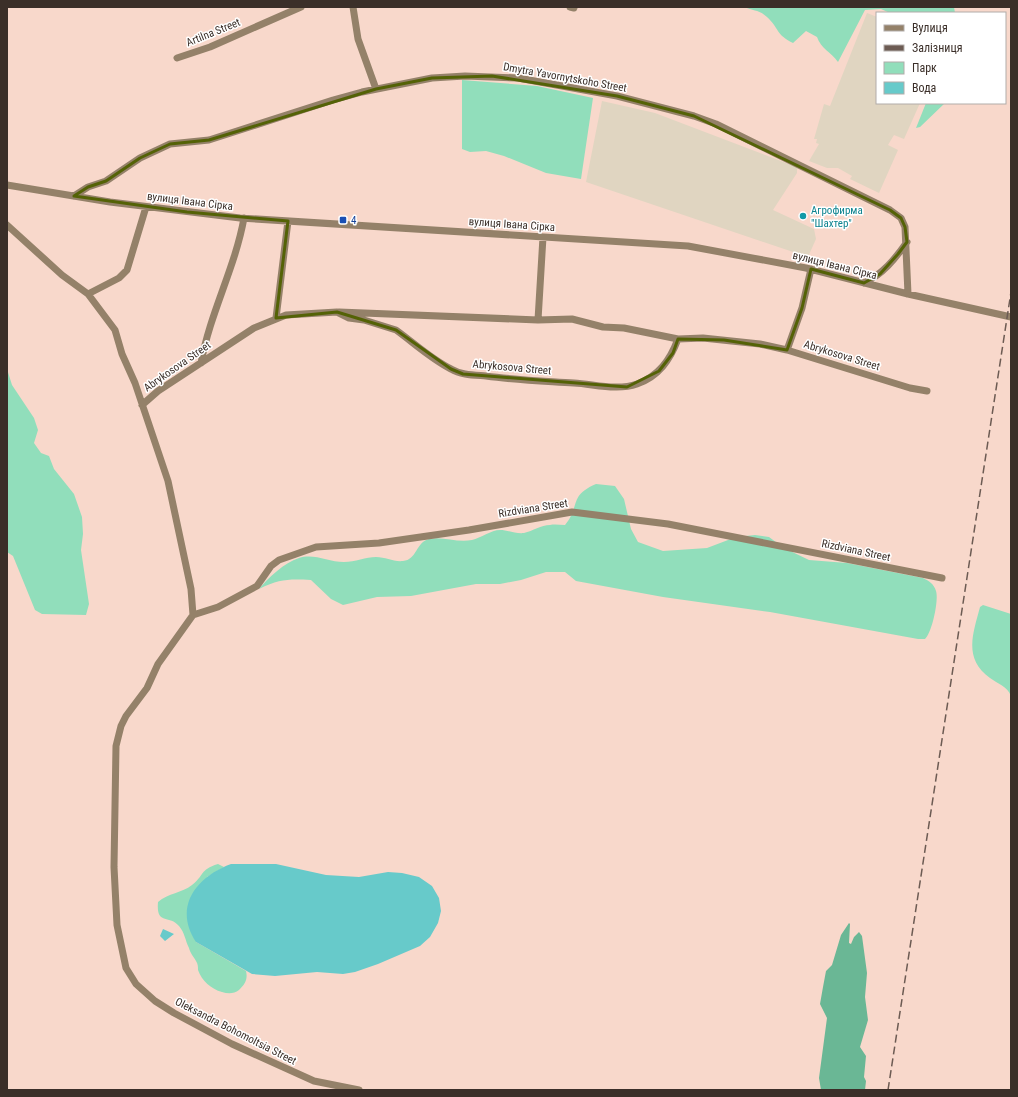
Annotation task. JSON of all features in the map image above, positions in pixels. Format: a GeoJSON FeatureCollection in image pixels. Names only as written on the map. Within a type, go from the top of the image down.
{"type":"FeatureCollection","features":[{"type":"Feature","properties":{"kind":"street","name":"Artilna Street"},"geometry":{"type":"LineString","coordinates":[[177,58],[210,47],[301,7]]}},
{"type":"Feature","properties":{"kind":"street"},"geometry":{"type":"LineString","coordinates":[[353,7],[358,39],[376,89]]}},
{"type":"Feature","properties":{"kind":"street","name":"Dmytra Yavornytskoho Street"},"geometry":{"type":"LineString","coordinates":[[74,196],[88,187],[106,181],[140,158],[170,144],[209,140],[333,100],[376,89],[432,78],[465,76],[505,77],[617,96],[694,116],[716,124],[897,214],[904,223],[907,242],[908,294]]}},
{"type":"Feature","properties":{"kind":"street","name":"вулиця Івана Сірка"},"geometry":{"type":"LineString","coordinates":[[7,185],[146,207],[244,218],[688,246],[811,269],[908,294],[1011,317]]}},
{"type":"Feature","properties":{"kind":"street"},"geometry":{"type":"LineString","coordinates":[[88,294],[120,278],[127,270],[146,207]]}},
{"type":"Feature","properties":{"kind":"street"},"geometry":{"type":"LineString","coordinates":[[201,363],[210,325],[235,258],[244,218]]}},
{"type":"Feature","properties":{"kind":"street"},"geometry":{"type":"LineString","coordinates":[[276,318],[288,221]]}},
{"type":"Feature","properties":{"kind":"street"},"geometry":{"type":"LineString","coordinates":[[7,225],[62,275],[88,294],[115,330],[122,354],[142,405],[168,481],[191,589],[193,615]]}},
{"type":"Feature","properties":{"kind":"street"},"geometry":{"type":"LineString","coordinates":[[538,320],[543,237]]}},
{"type":"Feature","properties":{"kind":"street"},"geometry":{"type":"LineString","coordinates":[[864,283],[880,274],[907,242]]}},
{"type":"Feature","properties":{"kind":"street"},"geometry":{"type":"LineString","coordinates":[[787,350],[802,308],[811,269]]}},
{"type":"Feature","properties":{"kind":"street","name":"Abrykosova Street"},"geometry":{"type":"LineString","coordinates":[[142,405],[158,391],[254,328],[286,315],[337,312],[538,320],[572,319],[603,327],[624,328],[678,339],[724,340],[760,344],[787,350],[910,388],[927,391]]}},
{"type":"Feature","properties":{"kind":"street","name":"Abrykosova Street"},"geometry":{"type":"LineString","coordinates":[[337,312],[348,318],[364,320],[396,330],[451,369],[463,374],[518,380],[627,387],[645,380],[659,371],[669,359],[678,339]]}},
{"type":"Feature","properties":{"kind":"street","name":"Rizdviana Street"},"geometry":{"type":"LineString","coordinates":[[193,615],[218,608],[257,586],[268,569],[279,560],[316,547],[378,543],[462,531],[572,512],[668,524],[942,578]]}},
{"type":"Feature","properties":{"kind":"street","name":"Oleksandra Bohomoltsia Street"},"geometry":{"type":"LineString","coordinates":[[193,615],[189,623],[158,664],[147,688],[126,716],[121,726],[116,746],[114,867],[117,925],[124,961],[136,984],[174,1013],[232,1044],[314,1081],[359,1090]]}},
{"type":"Feature","properties":{"kind":"highlighted area"},"geometry":{"type":"Polygon","coordinates":[[[492,76],[617,96],[694,116],[890,210],[901,218],[905,227],[907,242],[880,274],[864,283],[811,269],[802,308],[787,350],[724,340],[678,339],[673,353],[659,371],[627,387],[463,374],[451,369],[396,330],[337,312],[276,318],[288,221],[187,212],[74,196],[88,187],[106,181],[140,158],[170,144],[209,140],[376,89],[432,78],[492,76]]]}},
{"type":"Feature","properties":{"kind":"shaded area"},"geometry":{"type":"Polygon","coordinates":[[[867,13],[876,17],[876,104],[920,104],[904,139],[894,135],[888,145],[898,150],[879,193],[850,179],[852,176],[838,168],[827,168],[809,161],[819,144],[816,143],[817,139],[814,139],[824,104],[830,106],[867,13]]]}},
{"type":"Feature","properties":{"kind":"shaded area"},"geometry":{"type":"Polygon","coordinates":[[[602,101],[655,113],[797,168],[797,173],[773,210],[814,229],[816,239],[808,257],[586,182],[602,101]]]}},
{"type":"Feature","properties":{"kind":"green space"},"geometry":{"type":"Polygon","coordinates":[[[745,7],[954,7],[955,12],[888,12],[881,9],[865,10],[838,62],[821,45],[817,37],[806,31],[793,43],[783,37],[771,21],[759,12],[745,7]]]}},
{"type":"Feature","properties":{"kind":"green space"},"geometry":{"type":"Polygon","coordinates":[[[462,80],[537,86],[593,98],[581,179],[546,173],[504,156],[486,151],[470,152],[462,149],[462,80]]]}},
{"type":"Feature","properties":{"kind":"green space"},"geometry":{"type":"Polygon","coordinates":[[[926,104],[944,104],[920,127],[916,128],[926,104]]]}},
{"type":"Feature","properties":{"kind":"green space"},"geometry":{"type":"Polygon","coordinates":[[[7,369],[12,385],[34,418],[38,430],[34,443],[41,453],[49,456],[54,469],[74,494],[82,517],[83,534],[81,550],[89,604],[86,615],[42,614],[35,610],[13,556],[7,552],[7,369]]]}},
{"type":"Feature","properties":{"kind":"green space"},"geometry":{"type":"Polygon","coordinates":[[[596,484],[615,486],[624,499],[631,529],[638,542],[663,551],[707,548],[736,537],[755,535],[769,537],[784,548],[809,560],[847,563],[923,578],[933,585],[937,595],[936,609],[928,636],[925,639],[918,639],[770,612],[663,597],[576,581],[565,572],[546,572],[521,580],[500,584],[476,584],[411,596],[377,597],[343,605],[331,599],[311,580],[284,580],[259,589],[282,567],[299,558],[316,557],[344,562],[376,557],[403,561],[411,558],[421,544],[429,539],[440,538],[466,541],[497,530],[524,533],[547,525],[565,525],[573,512],[578,497],[587,488],[596,484]]]}},
{"type":"Feature","properties":{"kind":"green space"},"geometry":{"type":"Polygon","coordinates":[[[983,605],[1011,614],[1011,696],[1005,687],[990,678],[982,670],[976,662],[973,654],[973,636],[980,607],[983,605]]]}},
{"type":"Feature","properties":{"kind":"green space"},"geometry":{"type":"Polygon","coordinates":[[[218,864],[224,867],[207,877],[196,942],[246,971],[247,976],[244,983],[239,990],[231,993],[218,991],[204,981],[181,929],[175,923],[161,917],[158,909],[158,902],[162,899],[188,888],[208,868],[218,864]]]}},
{"type":"Feature","properties":{"kind":"green space"},"geometry":{"type":"Polygon","coordinates":[[[849,923],[849,943],[851,944],[854,937],[859,932],[862,936],[867,973],[865,997],[868,1020],[860,1047],[866,1056],[864,1077],[866,1081],[865,1090],[821,1090],[819,1078],[827,1018],[820,1004],[826,971],[832,965],[841,935],[849,923]]]}},
{"type":"Feature","properties":{"kind":"water"},"geometry":{"type":"Polygon","coordinates":[[[231,864],[276,864],[326,875],[359,877],[388,872],[402,873],[419,877],[432,886],[439,898],[441,911],[438,923],[430,937],[420,946],[355,972],[343,974],[317,972],[275,976],[252,974],[196,942],[189,929],[187,917],[188,905],[198,885],[219,870],[231,864]]]}},
{"type":"Feature","properties":{"kind":"water"},"geometry":{"type":"Polygon","coordinates":[[[163,929],[174,934],[165,941],[160,936],[163,929]]]}},
{"type":"Feature","properties":{"kind":"railway"},"geometry":{"type":"LineString","coordinates":[[888,1090],[1011,292]]}},
{"type":"Feature","properties":{"kind":"place","name":"Агрофирма \"Шахтер\""},"geometry":{"type":"Point","coordinates":[803,216]}},
{"type":"Feature","properties":{"kind":"place","name":"4"},"geometry":{"type":"Point","coordinates":[343,220]}}]}
